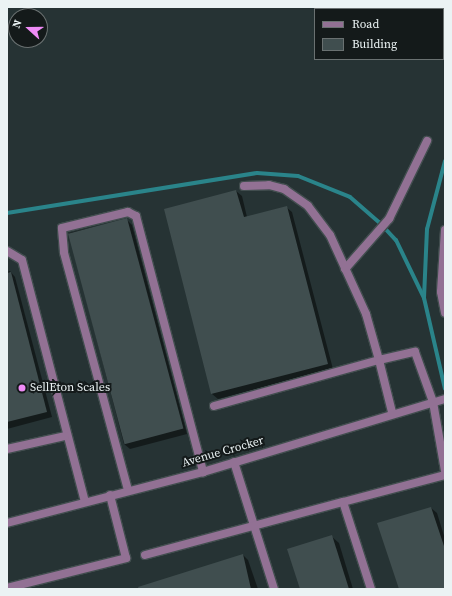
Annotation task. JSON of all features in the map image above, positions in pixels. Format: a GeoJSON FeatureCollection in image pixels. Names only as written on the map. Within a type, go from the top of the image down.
{"type":"FeatureCollection","features":[{"type":"Feature","properties":{"kind":"street"},"geometry":{"type":"LineString","coordinates":[[345,269],[385,223],[427,142]]}},
{"type":"Feature","properties":{"kind":"street"},"geometry":{"type":"LineString","coordinates":[[244,186],[269,185],[297,195],[330,235],[366,314],[392,412]]}},
{"type":"Feature","properties":{"kind":"street"},"geometry":{"type":"LineString","coordinates":[[128,490],[64,252],[62,228],[128,212],[136,216],[203,472]]}},
{"type":"Feature","properties":{"kind":"street"},"geometry":{"type":"LineString","coordinates":[[445,230],[443,261],[445,312]]}},
{"type":"Feature","properties":{"kind":"street"},"geometry":{"type":"LineString","coordinates":[[7,251],[22,260],[65,436],[85,501]]}},
{"type":"Feature","properties":{"kind":"street"},"geometry":{"type":"LineString","coordinates":[[214,406],[379,360],[415,352],[432,402],[445,471]]}},
{"type":"Feature","properties":{"kind":"street","name":"Avenue Crocker"},"geometry":{"type":"LineString","coordinates":[[7,523],[110,494],[203,472],[392,412],[445,399]]}},
{"type":"Feature","properties":{"kind":"street"},"geometry":{"type":"LineString","coordinates":[[7,449],[65,436]]}},
{"type":"Feature","properties":{"kind":"street"},"geometry":{"type":"LineString","coordinates":[[234,462],[274,589]]}},
{"type":"Feature","properties":{"kind":"street"},"geometry":{"type":"LineString","coordinates":[[145,555],[445,475]]}},
{"type":"Feature","properties":{"kind":"street"},"geometry":{"type":"LineString","coordinates":[[7,588],[126,558],[110,494]]}},
{"type":"Feature","properties":{"kind":"street"},"geometry":{"type":"LineString","coordinates":[[343,502],[371,589]]}},
{"type":"Feature","properties":{"kind":"building"},"geometry":{"type":"Polygon","coordinates":[[[236,190],[244,217],[287,206],[328,364],[211,394],[164,209],[236,190]]]}},
{"type":"Feature","properties":{"kind":"building"},"geometry":{"type":"Polygon","coordinates":[[[127,218],[183,429],[125,444],[68,234],[127,218]]]}},
{"type":"Feature","properties":{"kind":"building"},"geometry":{"type":"Polygon","coordinates":[[[11,272],[47,412],[7,422],[7,273],[11,272]]]}},
{"type":"Feature","properties":{"kind":"building"},"geometry":{"type":"Polygon","coordinates":[[[431,507],[445,549],[445,589],[399,589],[377,523],[431,507]]]}},
{"type":"Feature","properties":{"kind":"building"},"geometry":{"type":"Polygon","coordinates":[[[332,535],[349,589],[300,589],[287,549],[332,535]]]}},
{"type":"Feature","properties":{"kind":"building"},"geometry":{"type":"Polygon","coordinates":[[[243,554],[251,589],[139,589],[138,587],[243,554]]]}},
{"type":"Feature","properties":{"kind":"waterway"},"geometry":{"type":"LineString","coordinates":[[445,161],[427,229],[424,298],[445,389]]}},
{"type":"Feature","properties":{"kind":"waterway"},"geometry":{"type":"LineString","coordinates":[[7,213],[257,173],[298,176],[350,197],[379,222],[396,240],[424,298]]}},
{"type":"Feature","properties":{"kind":"place","name":"SellEton Scales"},"geometry":{"type":"Point","coordinates":[22,388]}}]}
